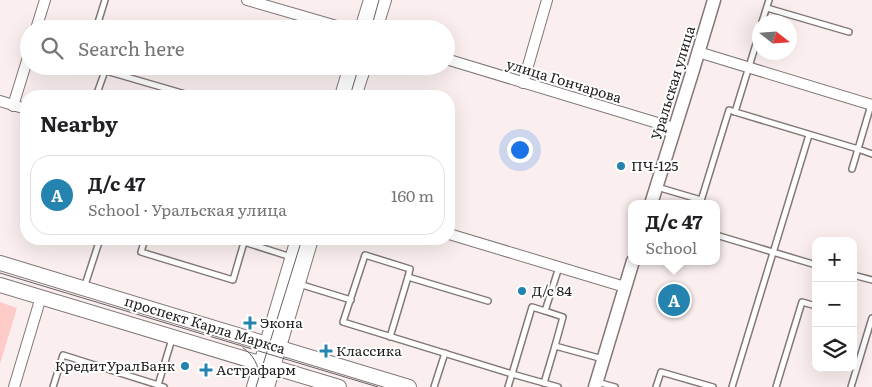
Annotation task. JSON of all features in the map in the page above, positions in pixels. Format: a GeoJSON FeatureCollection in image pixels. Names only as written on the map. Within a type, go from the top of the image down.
{"type":"FeatureCollection","features":[{"type":"Feature","properties":{"kind":"main road"},"geometry":{"type":"LineString","coordinates":[[365,20],[371,0]]}},
{"type":"Feature","properties":{"kind":"main road"},"geometry":{"type":"LineString","coordinates":[[378,20],[384,0]]}},
{"type":"Feature","properties":{"kind":"main road"},"geometry":{"type":"LineString","coordinates":[[344,90],[348,75]]}},
{"type":"Feature","properties":{"kind":"main road"},"geometry":{"type":"LineString","coordinates":[[356,90],[361,75]]}},
{"type":"Feature","properties":{"kind":"main road"},"geometry":{"type":"LineString","coordinates":[[254,387],[266,365],[272,345],[296,245]]}},
{"type":"Feature","properties":{"kind":"main road"},"geometry":{"type":"LineString","coordinates":[[272,345],[298,283],[309,245]]}},
{"type":"Feature","properties":{"kind":"main road","name":"проспект Карла Маркса"},"geometry":{"type":"LineString","coordinates":[[0,264],[409,387]]}},
{"type":"Feature","properties":{"kind":"main road","name":"проспект Карла Маркса"},"geometry":{"type":"LineString","coordinates":[[0,285],[339,387]]}},
{"type":"Feature","properties":{"kind":"main road"},"geometry":{"type":"LineString","coordinates":[[266,365],[267,387]]}},
{"type":"Feature","properties":{"kind":"street"},"geometry":{"type":"LineString","coordinates":[[40,20],[45,0]]}},
{"type":"Feature","properties":{"kind":"street"},"geometry":{"type":"LineString","coordinates":[[247,0],[316,20]]}},
{"type":"Feature","properties":{"kind":"street"},"geometry":{"type":"LineString","coordinates":[[523,83],[547,0]]}},
{"type":"Feature","properties":{"kind":"street","name":"Уральская улица"},"geometry":{"type":"LineString","coordinates":[[652,200],[714,0]]}},
{"type":"Feature","properties":{"kind":"street"},"geometry":{"type":"LineString","coordinates":[[698,52],[872,105]]}},
{"type":"Feature","properties":{"kind":"street","name":"улица Гончарова"},"geometry":{"type":"LineString","coordinates":[[455,62],[674,128]]}},
{"type":"Feature","properties":{"kind":"street"},"geometry":{"type":"LineString","coordinates":[[14,106],[23,75]]}},
{"type":"Feature","properties":{"kind":"street"},"geometry":{"type":"LineString","coordinates":[[0,101],[20,108]]}},
{"type":"Feature","properties":{"kind":"street"},"geometry":{"type":"LineString","coordinates":[[455,236],[625,287]]}},
{"type":"Feature","properties":{"kind":"street"},"geometry":{"type":"LineString","coordinates":[[596,384],[632,265]]}},
{"type":"Feature","properties":{"kind":"street"},"geometry":{"type":"LineString","coordinates":[[14,387],[41,297]]}},
{"type":"Feature","properties":{"kind":"lane"},"geometry":{"type":"LineString","coordinates":[[99,20],[105,0]]}},
{"type":"Feature","properties":{"kind":"lane"},"geometry":{"type":"LineString","coordinates":[[764,15],[769,0]]}},
{"type":"Feature","properties":{"kind":"lane"},"geometry":{"type":"LineString","coordinates":[[767,8],[848,32]]}},
{"type":"Feature","properties":{"kind":"lane"},"geometry":{"type":"LineString","coordinates":[[735,112],[752,58]]}},
{"type":"Feature","properties":{"kind":"lane"},"geometry":{"type":"LineString","coordinates":[[98,90],[103,75]]}},
{"type":"Feature","properties":{"kind":"lane"},"geometry":{"type":"LineString","coordinates":[[118,75],[171,90]]}},
{"type":"Feature","properties":{"kind":"lane"},"geometry":{"type":"LineString","coordinates":[[852,169],[872,105]]}},
{"type":"Feature","properties":{"kind":"lane"},"geometry":{"type":"LineString","coordinates":[[702,200],[729,110],[872,154]]}},
{"type":"Feature","properties":{"kind":"lane"},"geometry":{"type":"LineString","coordinates":[[732,387],[809,135]]}},
{"type":"Feature","properties":{"kind":"lane"},"geometry":{"type":"LineString","coordinates":[[656,187],[695,200]]}},
{"type":"Feature","properties":{"kind":"lane"},"geometry":{"type":"LineString","coordinates":[[720,236],[812,263]]}},
{"type":"Feature","properties":{"kind":"lane"},"geometry":{"type":"LineString","coordinates":[[84,289],[98,245]]}},
{"type":"Feature","properties":{"kind":"lane"},"geometry":{"type":"LineString","coordinates":[[143,245],[141,252],[233,280],[244,245]]}},
{"type":"Feature","properties":{"kind":"lane"},"geometry":{"type":"LineString","coordinates":[[257,245],[292,257]]}},
{"type":"Feature","properties":{"kind":"lane"},"geometry":{"type":"LineString","coordinates":[[390,337],[410,269],[365,255],[343,322],[390,337],[512,374],[558,387]]}},
{"type":"Feature","properties":{"kind":"lane"},"geometry":{"type":"LineString","coordinates":[[545,311],[559,267]]}},
{"type":"Feature","properties":{"kind":"lane"},"geometry":{"type":"LineString","coordinates":[[857,276],[872,280]]}},
{"type":"Feature","properties":{"kind":"lane"},"geometry":{"type":"LineString","coordinates":[[408,277],[488,301]]}},
{"type":"Feature","properties":{"kind":"lane"},"geometry":{"type":"LineString","coordinates":[[298,283],[351,300]]}},
{"type":"Feature","properties":{"kind":"lane"},"geometry":{"type":"LineString","coordinates":[[776,387],[802,302],[812,305]]}},
{"type":"Feature","properties":{"kind":"lane"},"geometry":{"type":"LineString","coordinates":[[508,387],[532,307],[563,317],[544,383]]}},
{"type":"Feature","properties":{"kind":"lane"},"geometry":{"type":"LineString","coordinates":[[851,387],[872,318]]}},
{"type":"Feature","properties":{"kind":"lane"},"geometry":{"type":"LineString","coordinates":[[158,385],[173,337]]}},
{"type":"Feature","properties":{"kind":"lane"},"geometry":{"type":"LineString","coordinates":[[555,346],[604,359]]}},
{"type":"Feature","properties":{"kind":"lane"},"geometry":{"type":"LineString","coordinates":[[434,387],[445,353]]}},
{"type":"Feature","properties":{"kind":"lane"},"geometry":{"type":"LineString","coordinates":[[53,387],[63,355],[164,387]]}},
{"type":"Feature","properties":{"kind":"lane"},"geometry":{"type":"LineString","coordinates":[[656,387],[661,372],[713,387]]}},
{"type":"Feature","properties":{"kind":"lane"},"geometry":{"type":"LineString","coordinates":[[596,384],[615,387]]}},
{"type":"Feature","properties":{"kind":"shaded area"},"geometry":{"type":"Polygon","coordinates":[[[0,302],[17,308],[0,364],[0,302]]]}},
{"type":"Feature","properties":{"kind":"tram line"},"geometry":{"type":"LineString","coordinates":[[373,20],[379,0]]}},
{"type":"Feature","properties":{"kind":"tram line"},"geometry":{"type":"LineString","coordinates":[[352,90],[356,75]]}},
{"type":"Feature","properties":{"kind":"tram line"},"geometry":{"type":"LineString","coordinates":[[256,387],[300,245]]}},
{"type":"Feature","properties":{"kind":"tram line"},"geometry":{"type":"LineString","coordinates":[[0,273],[378,387]]}},
{"type":"Feature","properties":{"kind":"tram line"},"geometry":{"type":"LineString","coordinates":[[243,348],[255,361],[260,377]]}},
{"type":"Feature","properties":{"kind":"place","name":"ПЧ-125"},"geometry":{"type":"Point","coordinates":[621,166]}},
{"type":"Feature","properties":{"kind":"place","name":"Д/с 84"},"geometry":{"type":"Point","coordinates":[522,291]}},
{"type":"Feature","properties":{"kind":"place","name":"Д/с 47"},"geometry":{"type":"Point","coordinates":[674,300]}},
{"type":"Feature","properties":{"kind":"place","name":"Экона"},"geometry":{"type":"Point","coordinates":[250,323]}},
{"type":"Feature","properties":{"kind":"place","name":"Классика"},"geometry":{"type":"Point","coordinates":[326,351]}},
{"type":"Feature","properties":{"kind":"place","name":"КредитУралБанк"},"geometry":{"type":"Point","coordinates":[185,366]}},
{"type":"Feature","properties":{"kind":"place","name":"Астрафарм"},"geometry":{"type":"Point","coordinates":[206,370]}}]}
